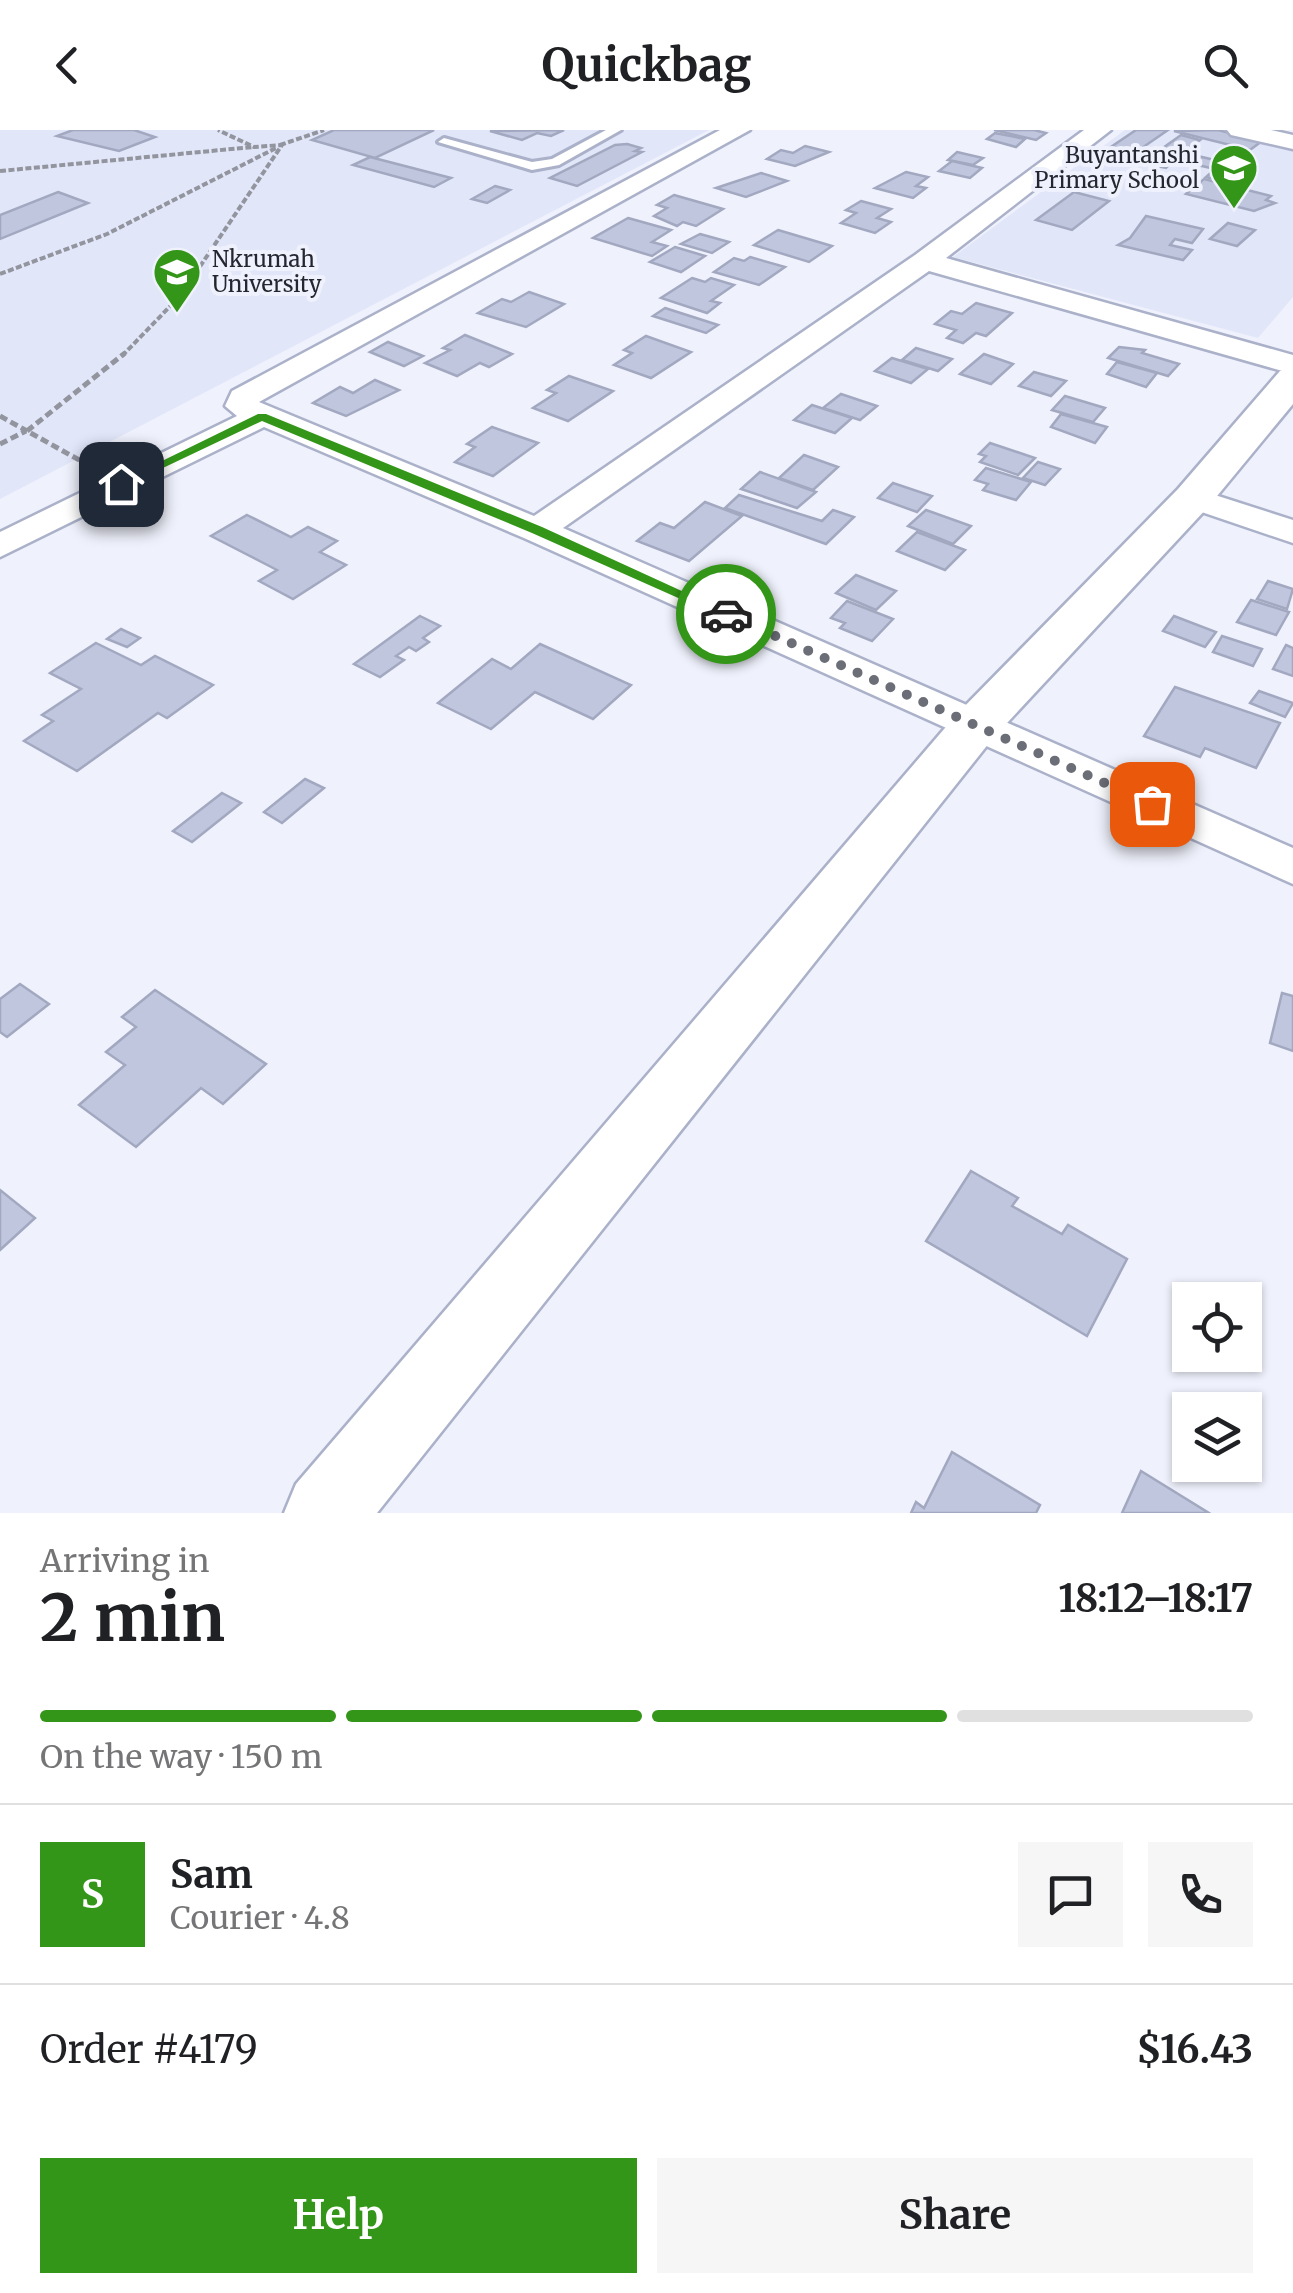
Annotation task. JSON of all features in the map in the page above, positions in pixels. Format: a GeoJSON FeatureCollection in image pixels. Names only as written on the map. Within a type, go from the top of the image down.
{"type":"FeatureCollection","features":[{"type":"Feature","properties":{"kind":"street"},"geometry":{"type":"LineString","coordinates":[[738,130],[243,398],[241,406],[537,530],[1293,867]]}},
{"type":"Feature","properties":{"kind":"street"},"geometry":{"type":"LineString","coordinates":[[537,530],[925,261],[1098,130]]}},
{"type":"Feature","properties":{"kind":"street"},"geometry":{"type":"LineString","coordinates":[[1239,130],[1293,142]]}},
{"type":"Feature","properties":{"kind":"street"},"geometry":{"type":"LineString","coordinates":[[925,261],[1293,364]]}},
{"type":"Feature","properties":{"kind":"street"},"geometry":{"type":"LineString","coordinates":[[325,1513],[975,726],[1193,498],[1293,379]]}},
{"type":"Feature","properties":{"kind":"street"},"geometry":{"type":"LineString","coordinates":[[0,546],[262,416]]}},
{"type":"Feature","properties":{"kind":"street"},"geometry":{"type":"LineString","coordinates":[[1193,498],[1293,532]]}},
{"type":"Feature","properties":{"kind":"lane"},"geometry":{"type":"LineString","coordinates":[[444,142],[532,166],[554,162],[615,130]]}},
{"type":"Feature","properties":{"kind":"path"},"geometry":{"type":"LineString","coordinates":[[218,130],[254,147]]}},
{"type":"Feature","properties":{"kind":"path"},"geometry":{"type":"LineString","coordinates":[[0,274],[146,218],[282,145],[324,130]]}},
{"type":"Feature","properties":{"kind":"path"},"geometry":{"type":"LineString","coordinates":[[0,172],[282,145]]}},
{"type":"Feature","properties":{"kind":"path"},"geometry":{"type":"LineString","coordinates":[[0,444],[28,431],[163,317],[198,272],[254,180],[282,145]]}},
{"type":"Feature","properties":{"kind":"path"},"geometry":{"type":"LineString","coordinates":[[0,416],[121,484]]}},
{"type":"Feature","properties":{"kind":"shaded area","name":"Nkrumah University"},"geometry":{"type":"Polygon","coordinates":[[[0,130],[709,130],[0,499],[0,130]]]}},
{"type":"Feature","properties":{"kind":"shaded area"},"geometry":{"type":"Polygon","coordinates":[[[1125,130],[1224,130],[1293,145],[1293,297],[1258,338],[953,257],[1125,130]]]}},
{"type":"Feature","properties":{"kind":"building"},"geometry":{"type":"Polygon","coordinates":[[[73,130],[134,130],[155,137],[119,151],[57,136],[73,130]]]}},
{"type":"Feature","properties":{"kind":"building"},"geometry":{"type":"Polygon","coordinates":[[[334,130],[434,130],[375,158],[312,140],[334,130]]]}},
{"type":"Feature","properties":{"kind":"building"},"geometry":{"type":"Polygon","coordinates":[[[564,130],[551,136],[537,133],[522,140],[490,131],[564,130]]]}},
{"type":"Feature","properties":{"kind":"building"},"geometry":{"type":"Polygon","coordinates":[[[994,130],[1034,130],[1046,133],[1036,140],[994,130]]]}},
{"type":"Feature","properties":{"kind":"building"},"geometry":{"type":"Polygon","coordinates":[[[1136,130],[1168,130],[1126,159],[1102,153],[1136,130]]]}},
{"type":"Feature","properties":{"kind":"building"},"geometry":{"type":"Polygon","coordinates":[[[1218,130],[1262,141],[1250,150],[1174,131],[1218,130]]]}},
{"type":"Feature","properties":{"kind":"building"},"geometry":{"type":"Polygon","coordinates":[[[995,133],[1025,139],[1016,147],[987,139],[995,133]]]}},
{"type":"Feature","properties":{"kind":"building"},"geometry":{"type":"Polygon","coordinates":[[[1181,135],[1200,140],[1179,155],[1160,150],[1181,135]]]}},
{"type":"Feature","properties":{"kind":"building"},"geometry":{"type":"Polygon","coordinates":[[[615,145],[641,148],[635,151],[642,152],[577,186],[550,178],[615,145]]]}},
{"type":"Feature","properties":{"kind":"building"},"geometry":{"type":"Polygon","coordinates":[[[805,146],[829,152],[795,166],[767,159],[781,150],[793,153],[805,146]]]}},
{"type":"Feature","properties":{"kind":"building"},"geometry":{"type":"Polygon","coordinates":[[[1154,151],[1178,156],[1166,168],[1141,163],[1154,151]]]}},
{"type":"Feature","properties":{"kind":"building"},"geometry":{"type":"Polygon","coordinates":[[[957,152],[983,158],[973,165],[948,160],[957,152]]]}},
{"type":"Feature","properties":{"kind":"building"},"geometry":{"type":"Polygon","coordinates":[[[1189,154],[1249,168],[1231,183],[1206,177],[1215,169],[1180,161],[1189,154]]]}},
{"type":"Feature","properties":{"kind":"building"},"geometry":{"type":"Polygon","coordinates":[[[370,157],[451,178],[434,187],[353,165],[370,157]]]}},
{"type":"Feature","properties":{"kind":"building"},"geometry":{"type":"Polygon","coordinates":[[[952,161],[982,168],[970,178],[939,171],[952,161]]]}},
{"type":"Feature","properties":{"kind":"building"},"geometry":{"type":"Polygon","coordinates":[[[906,172],[928,177],[916,186],[926,188],[913,198],[875,188],[906,172]]]}},
{"type":"Feature","properties":{"kind":"building"},"geometry":{"type":"Polygon","coordinates":[[[761,173],[787,181],[746,197],[716,188],[761,173]]]}},
{"type":"Feature","properties":{"kind":"building"},"geometry":{"type":"Polygon","coordinates":[[[1204,179],[1271,196],[1266,200],[1275,203],[1254,211],[1186,194],[1204,179]]]}},
{"type":"Feature","properties":{"kind":"building"},"geometry":{"type":"Polygon","coordinates":[[[495,186],[510,190],[487,203],[472,199],[495,186]]]}},
{"type":"Feature","properties":{"kind":"building"},"geometry":{"type":"Polygon","coordinates":[[[58,192],[88,203],[0,239],[0,215],[58,192]]]}},
{"type":"Feature","properties":{"kind":"building"},"geometry":{"type":"Polygon","coordinates":[[[1074,192],[1109,201],[1072,230],[1036,220],[1074,192]]]}},
{"type":"Feature","properties":{"kind":"building"},"geometry":{"type":"Polygon","coordinates":[[[674,195],[723,209],[696,226],[683,222],[677,226],[654,216],[667,208],[657,205],[674,195]]]}},
{"type":"Feature","properties":{"kind":"building"},"geometry":{"type":"Polygon","coordinates":[[[861,201],[891,209],[877,218],[891,222],[875,233],[841,223],[856,213],[846,210],[861,201]]]}},
{"type":"Feature","properties":{"kind":"building"},"geometry":{"type":"Polygon","coordinates":[[[1146,216],[1203,229],[1192,243],[1175,239],[1170,245],[1192,250],[1183,260],[1118,245],[1130,238],[1146,216]]]}},
{"type":"Feature","properties":{"kind":"building"},"geometry":{"type":"Polygon","coordinates":[[[628,218],[671,230],[652,242],[667,246],[652,256],[593,238],[628,218]]]}},
{"type":"Feature","properties":{"kind":"building"},"geometry":{"type":"Polygon","coordinates":[[[1228,223],[1255,230],[1237,246],[1210,239],[1228,223]]]}},
{"type":"Feature","properties":{"kind":"building"},"geometry":{"type":"Polygon","coordinates":[[[778,230],[832,246],[809,262],[754,245],[778,230]]]}},
{"type":"Feature","properties":{"kind":"building"},"geometry":{"type":"Polygon","coordinates":[[[700,234],[729,242],[712,253],[681,244],[700,234]]]}},
{"type":"Feature","properties":{"kind":"building"},"geometry":{"type":"Polygon","coordinates":[[[675,247],[705,256],[681,272],[650,262],[675,247]]]}},
{"type":"Feature","properties":{"kind":"building"},"geometry":{"type":"Polygon","coordinates":[[[750,257],[785,267],[759,285],[714,272],[734,258],[744,261],[750,257]]]}},
{"type":"Feature","properties":{"kind":"building"},"geometry":{"type":"Polygon","coordinates":[[[692,278],[705,282],[711,278],[734,285],[711,301],[720,303],[707,313],[661,298],[692,278]]]}},
{"type":"Feature","properties":{"kind":"building"},"geometry":{"type":"Polygon","coordinates":[[[529,292],[564,304],[526,327],[478,313],[502,299],[511,302],[529,292]]]}},
{"type":"Feature","properties":{"kind":"building"},"geometry":{"type":"Polygon","coordinates":[[[976,303],[1012,313],[986,336],[976,333],[963,343],[947,338],[956,330],[935,324],[951,311],[962,314],[976,303]]]}},
{"type":"Feature","properties":{"kind":"building"},"geometry":{"type":"Polygon","coordinates":[[[665,308],[718,325],[706,333],[653,316],[665,308]]]}},
{"type":"Feature","properties":{"kind":"building"},"geometry":{"type":"Polygon","coordinates":[[[465,335],[512,354],[489,367],[480,363],[457,376],[425,363],[450,350],[443,348],[465,335]]]}},
{"type":"Feature","properties":{"kind":"building"},"geometry":{"type":"Polygon","coordinates":[[[646,336],[691,352],[651,378],[614,365],[632,353],[624,350],[646,336]]]}},
{"type":"Feature","properties":{"kind":"building"},"geometry":{"type":"Polygon","coordinates":[[[388,342],[423,356],[404,366],[370,352],[388,342]]]}},
{"type":"Feature","properties":{"kind":"building"},"geometry":{"type":"Polygon","coordinates":[[[1119,347],[1145,350],[1142,353],[1179,364],[1168,376],[1108,358],[1119,347]]]}},
{"type":"Feature","properties":{"kind":"building"},"geometry":{"type":"Polygon","coordinates":[[[916,348],[952,359],[938,371],[902,360],[916,348]]]}},
{"type":"Feature","properties":{"kind":"building"},"geometry":{"type":"Polygon","coordinates":[[[984,354],[1013,364],[991,384],[960,374],[984,354]]]}},
{"type":"Feature","properties":{"kind":"building"},"geometry":{"type":"Polygon","coordinates":[[[892,358],[928,369],[911,383],[875,371],[892,358]]]}},
{"type":"Feature","properties":{"kind":"building"},"geometry":{"type":"Polygon","coordinates":[[[1117,362],[1157,373],[1146,387],[1107,374],[1117,362]]]}},
{"type":"Feature","properties":{"kind":"building"},"geometry":{"type":"Polygon","coordinates":[[[1034,372],[1066,381],[1051,396],[1019,386],[1034,372]]]}},
{"type":"Feature","properties":{"kind":"building"},"geometry":{"type":"Polygon","coordinates":[[[569,376],[613,391],[568,421],[533,408],[556,393],[547,390],[569,376]]]}},
{"type":"Feature","properties":{"kind":"building"},"geometry":{"type":"Polygon","coordinates":[[[375,380],[399,390],[346,416],[313,403],[340,387],[353,393],[375,380]]]}},
{"type":"Feature","properties":{"kind":"building"},"geometry":{"type":"Polygon","coordinates":[[[841,394],[877,406],[860,420],[823,408],[841,394]]]}},
{"type":"Feature","properties":{"kind":"building"},"geometry":{"type":"Polygon","coordinates":[[[1065,396],[1105,408],[1093,422],[1052,410],[1065,396]]]}},
{"type":"Feature","properties":{"kind":"building"},"geometry":{"type":"Polygon","coordinates":[[[812,405],[852,418],[835,433],[794,420],[812,405]]]}},
{"type":"Feature","properties":{"kind":"building"},"geometry":{"type":"Polygon","coordinates":[[[1061,414],[1107,427],[1095,443],[1051,427],[1061,414]]]}},
{"type":"Feature","properties":{"kind":"building"},"geometry":{"type":"Polygon","coordinates":[[[492,427],[538,443],[493,476],[455,462],[475,447],[467,444],[492,427]]]}},
{"type":"Feature","properties":{"kind":"building"},"geometry":{"type":"Polygon","coordinates":[[[990,443],[1035,458],[1018,475],[980,462],[986,456],[979,454],[990,443]]]}},
{"type":"Feature","properties":{"kind":"building"},"geometry":{"type":"Polygon","coordinates":[[[804,455],[838,467],[813,490],[779,478],[804,455]]]}},
{"type":"Feature","properties":{"kind":"building"},"geometry":{"type":"Polygon","coordinates":[[[1038,462],[1060,469],[1045,485],[1023,478],[1038,462]]]}},
{"type":"Feature","properties":{"kind":"building"},"geometry":{"type":"Polygon","coordinates":[[[986,468],[1031,482],[1016,500],[983,490],[988,484],[975,480],[986,468]]]}},
{"type":"Feature","properties":{"kind":"building"},"geometry":{"type":"Polygon","coordinates":[[[760,472],[816,492],[797,508],[741,489],[760,472]]]}},
{"type":"Feature","properties":{"kind":"building"},"geometry":{"type":"Polygon","coordinates":[[[893,483],[932,496],[917,512],[878,498],[893,483]]]}},
{"type":"Feature","properties":{"kind":"building"},"geometry":{"type":"Polygon","coordinates":[[[739,495],[822,521],[833,510],[854,517],[826,544],[725,508],[739,495]]]}},
{"type":"Feature","properties":{"kind":"building"},"geometry":{"type":"Polygon","coordinates":[[[705,502],[742,516],[689,561],[637,541],[660,523],[674,528],[705,502]]]}},
{"type":"Feature","properties":{"kind":"building"},"geometry":{"type":"Polygon","coordinates":[[[926,510],[971,526],[953,544],[908,526],[926,510]]]}},
{"type":"Feature","properties":{"kind":"building"},"geometry":{"type":"Polygon","coordinates":[[[247,515],[291,537],[308,527],[337,541],[320,552],[346,565],[293,599],[259,581],[277,570],[211,536],[247,515]]]}},
{"type":"Feature","properties":{"kind":"building"},"geometry":{"type":"Polygon","coordinates":[[[917,532],[965,550],[945,570],[897,551],[917,532]]]}},
{"type":"Feature","properties":{"kind":"building"},"geometry":{"type":"Polygon","coordinates":[[[856,575],[896,591],[876,610],[836,593],[856,575]]]}},
{"type":"Feature","properties":{"kind":"building"},"geometry":{"type":"Polygon","coordinates":[[[1268,581],[1293,589],[1287,609],[1257,599],[1268,581]]]}},
{"type":"Feature","properties":{"kind":"building"},"geometry":{"type":"Polygon","coordinates":[[[1251,600],[1289,612],[1276,635],[1237,622],[1251,600]]]}},
{"type":"Feature","properties":{"kind":"building"},"geometry":{"type":"Polygon","coordinates":[[[847,601],[893,619],[872,641],[840,628],[845,623],[831,618],[847,601]]]}},
{"type":"Feature","properties":{"kind":"building"},"geometry":{"type":"Polygon","coordinates":[[[420,616],[440,626],[423,638],[429,642],[416,651],[409,647],[396,656],[404,660],[380,677],[354,664],[420,616]]]}},
{"type":"Feature","properties":{"kind":"building"},"geometry":{"type":"Polygon","coordinates":[[[1174,616],[1216,632],[1205,647],[1163,631],[1174,616]]]}},
{"type":"Feature","properties":{"kind":"building"},"geometry":{"type":"Polygon","coordinates":[[[121,629],[140,638],[127,647],[107,639],[121,629]]]}},
{"type":"Feature","properties":{"kind":"building"},"geometry":{"type":"Polygon","coordinates":[[[1222,636],[1262,649],[1253,666],[1213,652],[1222,636]]]}},
{"type":"Feature","properties":{"kind":"building"},"geometry":{"type":"Polygon","coordinates":[[[96,643],[141,665],[155,656],[213,685],[167,718],[158,713],[77,771],[24,741],[53,721],[42,715],[81,689],[50,673],[96,643]]]}},
{"type":"Feature","properties":{"kind":"building"},"geometry":{"type":"Polygon","coordinates":[[[540,644],[631,685],[593,719],[535,692],[491,729],[438,703],[492,659],[511,669],[540,644]]]}},
{"type":"Feature","properties":{"kind":"building"},"geometry":{"type":"Polygon","coordinates":[[[1286,645],[1293,648],[1293,676],[1273,669],[1286,645]]]}},
{"type":"Feature","properties":{"kind":"building"},"geometry":{"type":"Polygon","coordinates":[[[1175,687],[1280,723],[1256,768],[1205,748],[1200,757],[1144,736],[1175,687]]]}},
{"type":"Feature","properties":{"kind":"building"},"geometry":{"type":"Polygon","coordinates":[[[1259,691],[1293,703],[1285,717],[1250,703],[1259,691]]]}},
{"type":"Feature","properties":{"kind":"building"},"geometry":{"type":"Polygon","coordinates":[[[305,779],[324,788],[282,823],[264,812],[305,779]]]}},
{"type":"Feature","properties":{"kind":"building"},"geometry":{"type":"Polygon","coordinates":[[[222,793],[241,803],[192,842],[173,831],[222,793]]]}},
{"type":"Feature","properties":{"kind":"building"},"geometry":{"type":"Polygon","coordinates":[[[20,984],[49,1004],[7,1037],[0,1032],[0,999],[20,984]]]}},
{"type":"Feature","properties":{"kind":"building"},"geometry":{"type":"Polygon","coordinates":[[[155,990],[266,1064],[223,1104],[201,1088],[136,1147],[79,1105],[125,1065],[106,1052],[136,1027],[122,1017],[155,990]]]}},
{"type":"Feature","properties":{"kind":"building"},"geometry":{"type":"Polygon","coordinates":[[[1282,993],[1293,996],[1293,1051],[1270,1043],[1282,993]]]}},
{"type":"Feature","properties":{"kind":"building"},"geometry":{"type":"Polygon","coordinates":[[[971,1171],[1018,1198],[1012,1206],[1062,1234],[1068,1225],[1127,1259],[1087,1336],[926,1241],[971,1171]]]}},
{"type":"Feature","properties":{"kind":"building"},"geometry":{"type":"Polygon","coordinates":[[[0,1190],[35,1218],[0,1250],[0,1190]]]}},
{"type":"Feature","properties":{"kind":"building"},"geometry":{"type":"Polygon","coordinates":[[[952,1452],[1040,1505],[1036,1513],[911,1513],[916,1502],[924,1508],[952,1452]]]}},
{"type":"Feature","properties":{"kind":"building"},"geometry":{"type":"Polygon","coordinates":[[[1141,1471],[1209,1513],[1122,1513],[1141,1471]]]}},
{"type":"Feature","properties":{"kind":"way so far"},"geometry":{"type":"LineString","coordinates":[[726,614],[1152,804]]}},
{"type":"Feature","properties":{"kind":"place","name":"Buyantanshi Primary School"},"geometry":{"type":"Point","coordinates":[1234,210]}},
{"type":"Feature","properties":{"kind":"place","name":"Nkrumah University"},"geometry":{"type":"Point","coordinates":[177,314]}},
{"type":"Feature","properties":{"kind":"route"},"geometry":{"type":"LineString","coordinates":[[121,484],[262,416],[537,530],[726,614]]}}]}
